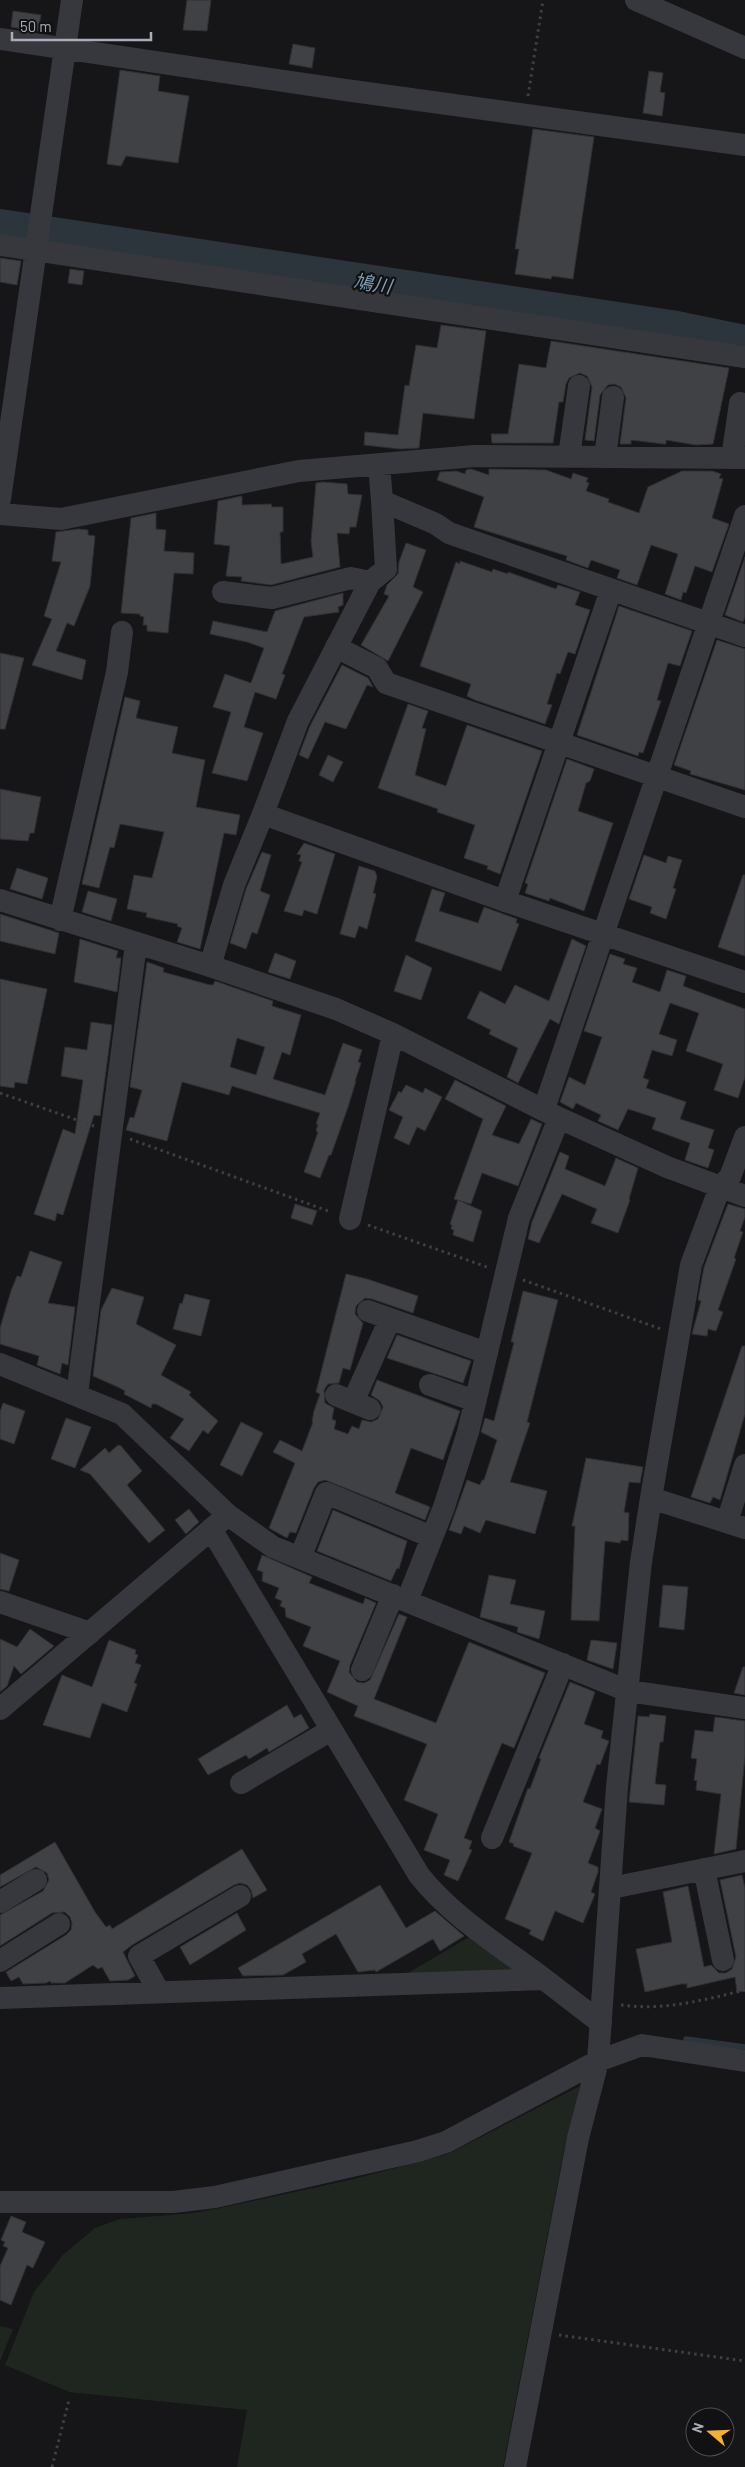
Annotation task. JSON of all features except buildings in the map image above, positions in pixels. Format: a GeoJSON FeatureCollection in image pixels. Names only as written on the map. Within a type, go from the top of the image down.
{"type":"FeatureCollection","features":[{"type":"Feature","properties":{"kind":"street"},"geometry":{"type":"LineString","coordinates":[[0,499],[39,218],[72,0]]}},
{"type":"Feature","properties":{"kind":"street"},"geometry":{"type":"LineString","coordinates":[[636,0],[745,48]]}},
{"type":"Feature","properties":{"kind":"street"},"geometry":{"type":"LineString","coordinates":[[0,39],[745,145]]}},
{"type":"Feature","properties":{"kind":"street"},"geometry":{"type":"LineString","coordinates":[[0,245],[35,246],[745,357]]}},
{"type":"Feature","properties":{"kind":"street"},"geometry":{"type":"LineString","coordinates":[[569,456],[579,386]]}},
{"type":"Feature","properties":{"kind":"street"},"geometry":{"type":"LineString","coordinates":[[606,457],[613,397]]}},
{"type":"Feature","properties":{"kind":"street"},"geometry":{"type":"LineString","coordinates":[[0,514],[62,519],[299,471],[475,456],[738,458],[740,403]]}},
{"type":"Feature","properties":{"kind":"street"},"geometry":{"type":"LineString","coordinates":[[210,966],[234,885],[298,721],[370,582],[386,570],[379,464]]}},
{"type":"Feature","properties":{"kind":"street"},"geometry":{"type":"LineString","coordinates":[[382,501],[436,524],[449,533],[745,636]]}},
{"type":"Feature","properties":{"kind":"street"},"geometry":{"type":"LineString","coordinates":[[362,1670],[432,1537],[468,1432],[519,1218],[552,1114],[603,934],[745,516]]}},
{"type":"Feature","properties":{"kind":"street"},"geometry":{"type":"LineString","coordinates":[[223,592],[272,598],[351,578],[370,582]]}},
{"type":"Feature","properties":{"kind":"street"},"geometry":{"type":"LineString","coordinates":[[505,901],[611,590]]}},
{"type":"Feature","properties":{"kind":"street"},"geometry":{"type":"LineString","coordinates":[[60,920],[117,672],[122,632]]}},
{"type":"Feature","properties":{"kind":"street"},"geometry":{"type":"LineString","coordinates":[[336,647],[377,668],[386,683],[745,807]]}},
{"type":"Feature","properties":{"kind":"street"},"geometry":{"type":"LineString","coordinates":[[263,814],[505,901],[745,982]]}},
{"type":"Feature","properties":{"kind":"street"},"geometry":{"type":"LineString","coordinates":[[0,900],[210,966],[336,1009],[393,1034],[552,1114],[667,1167],[745,1196]]}},
{"type":"Feature","properties":{"kind":"street"},"geometry":{"type":"LineString","coordinates":[[77,1394],[113,1133],[136,944]]}},
{"type":"Feature","properties":{"kind":"street"},"geometry":{"type":"LineString","coordinates":[[350,1219],[393,1034]]}},
{"type":"Feature","properties":{"kind":"street"},"geometry":{"type":"LineString","coordinates":[[514,2467],[578,2138],[598,2061],[617,1787],[641,1562],[678,1335],[691,1265],[720,1187],[730,1177],[745,1138]]}},
{"type":"Feature","properties":{"kind":"street"},"geometry":{"type":"LineString","coordinates":[[368,1311],[487,1353]]}},
{"type":"Feature","properties":{"kind":"street"},"geometry":{"type":"LineString","coordinates":[[353,1402],[390,1319]]}},
{"type":"Feature","properties":{"kind":"street"},"geometry":{"type":"LineString","coordinates":[[0,1364],[122,1414],[228,1515],[273,1547],[628,1691],[745,1708]]}},
{"type":"Feature","properties":{"kind":"street"},"geometry":{"type":"LineString","coordinates":[[430,1385],[476,1400]]}},
{"type":"Feature","properties":{"kind":"street"},"geometry":{"type":"LineString","coordinates":[[651,1498],[736,1525],[745,1465]]}},
{"type":"Feature","properties":{"kind":"street"},"geometry":{"type":"LineString","coordinates":[[300,1558],[326,1493],[432,1537]]}},
{"type":"Feature","properties":{"kind":"street"},"geometry":{"type":"LineString","coordinates":[[0,1709],[228,1515]]}},
{"type":"Feature","properties":{"kind":"street"},"geometry":{"type":"LineString","coordinates":[[211,1529],[419,1875],[432,1891],[544,1979],[602,2013]]}},
{"type":"Feature","properties":{"kind":"street"},"geometry":{"type":"LineString","coordinates":[[0,1602],[90,1632]]}},
{"type":"Feature","properties":{"kind":"street"},"geometry":{"type":"LineString","coordinates":[[492,1838],[563,1664]]}},
{"type":"Feature","properties":{"kind":"street"},"geometry":{"type":"LineString","coordinates":[[241,1783],[331,1730]]}},
{"type":"Feature","properties":{"kind":"street"},"geometry":{"type":"LineString","coordinates":[[611,1888],[745,1861]]}},
{"type":"Feature","properties":{"kind":"street"},"geometry":{"type":"LineString","coordinates":[[704,1869],[723,1960]]}},
{"type":"Feature","properties":{"kind":"street"},"geometry":{"type":"LineString","coordinates":[[0,1902],[36,1880]]}},
{"type":"Feature","properties":{"kind":"street"},"geometry":{"type":"LineString","coordinates":[[160,1992],[139,1956],[240,1896]]}},
{"type":"Feature","properties":{"kind":"street"},"geometry":{"type":"LineString","coordinates":[[0,1961],[59,1924]]}},
{"type":"Feature","properties":{"kind":"street"},"geometry":{"type":"LineString","coordinates":[[3,1993],[160,1992],[544,1979]]}},
{"type":"Feature","properties":{"kind":"street"},"geometry":{"type":"LineString","coordinates":[[0,2203],[173,2202],[214,2197],[418,2152],[446,2142],[598,2061],[642,2045],[745,2061]]}},
{"type":"Feature","properties":{"kind":"path"},"geometry":{"type":"LineString","coordinates":[[526,114],[543,0]]}},
{"type":"Feature","properties":{"kind":"path"},"geometry":{"type":"LineString","coordinates":[[0,1093],[678,1335]]}},
{"type":"Feature","properties":{"kind":"path"},"geometry":{"type":"LineString","coordinates":[[602,2013],[694,2003],[745,1990]]}},
{"type":"Feature","properties":{"kind":"path"},"geometry":{"type":"LineString","coordinates":[[539,2332],[745,2361]]}},
{"type":"Feature","properties":{"kind":"path"},"geometry":{"type":"LineString","coordinates":[[52,2467],[69,2400]]}},
{"type":"Feature","properties":{"kind":"shaded area"},"geometry":{"type":"Polygon","coordinates":[[[471,1936],[521,1974],[401,1977],[471,1936]]]}},
{"type":"Feature","properties":{"kind":"shaded area"},"geometry":{"type":"Polygon","coordinates":[[[580,2086],[563,2155],[503,2467],[237,2467],[247,2410],[69,2392],[5,2365],[34,2292],[63,2255],[95,2228],[120,2219],[194,2213],[225,2207],[354,2179],[448,2154],[580,2086]]]}},
{"type":"Feature","properties":{"kind":"shaded area"},"geometry":{"type":"Polygon","coordinates":[[[0,2326],[13,2329],[0,2361],[0,2326]]]}},
{"type":"Feature","properties":{"kind":"waterway","name":"鳩川"},"geometry":{"type":"LineString","coordinates":[[0,226],[671,327],[745,342]]}},
{"type":"Feature","properties":{"kind":"waterway"},"geometry":{"type":"LineString","coordinates":[[686,2039],[745,2047]]}}]}
